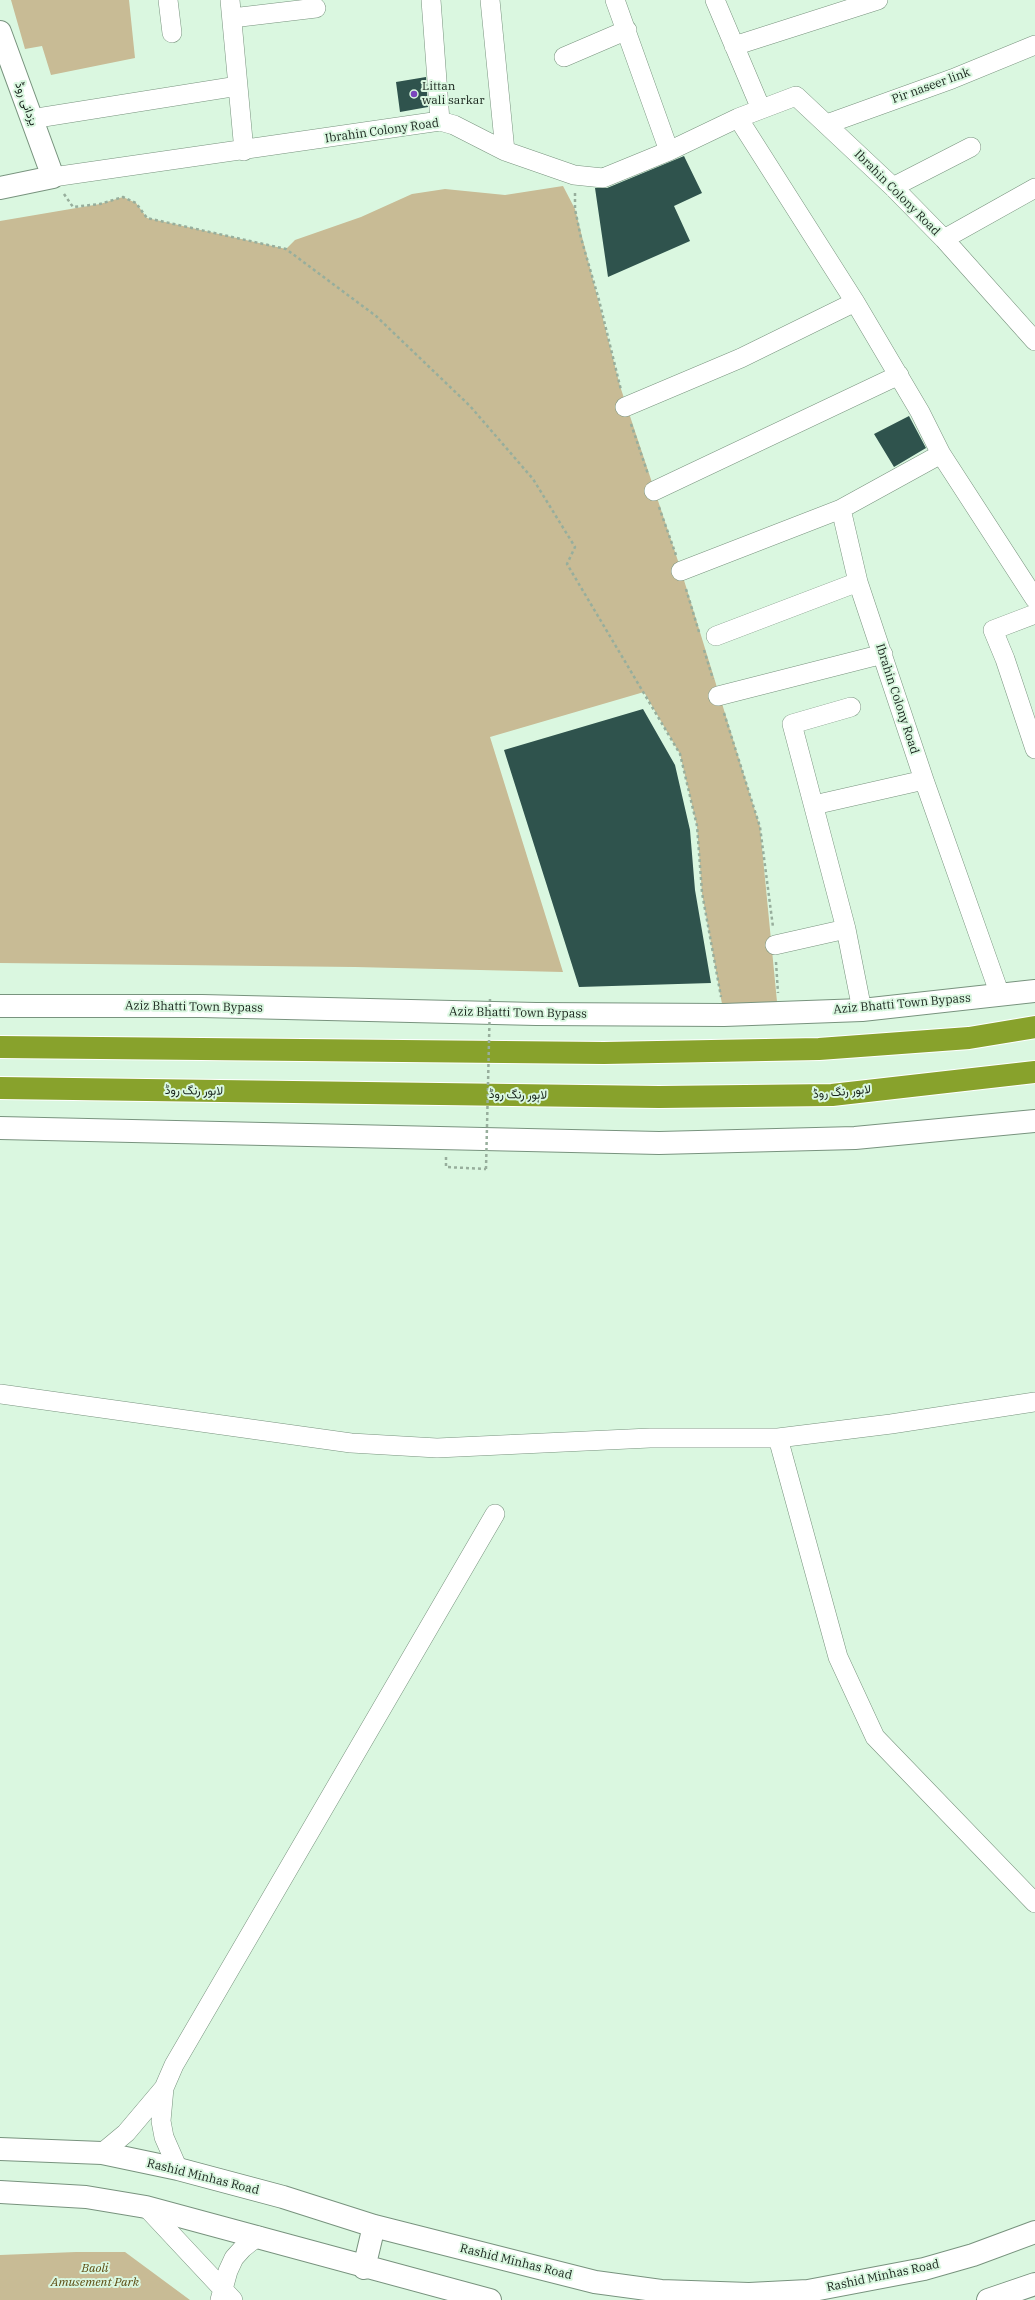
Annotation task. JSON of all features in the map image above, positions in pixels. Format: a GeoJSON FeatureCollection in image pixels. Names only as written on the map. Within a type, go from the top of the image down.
{"type":"FeatureCollection","features":[{"type":"Feature","properties":{"kind":"highway"},"geometry":{"type":"LineString","coordinates":[[0,1046],[604,1053],[819,1049],[969,1038],[1035,1028]]}},
{"type":"Feature","properties":{"kind":"highway","name":"لاہور رنگ روڈ"},"geometry":{"type":"LineString","coordinates":[[0,1088],[659,1097],[832,1095],[1035,1072]]}},
{"type":"Feature","properties":{"kind":"street"},"geometry":{"type":"LineString","coordinates":[[168,0],[172,33]]}},
{"type":"Feature","properties":{"kind":"street"},"geometry":{"type":"LineString","coordinates":[[431,0],[440,121]]}},
{"type":"Feature","properties":{"kind":"street"},"geometry":{"type":"LineString","coordinates":[[490,0],[504,151]]}},
{"type":"Feature","properties":{"kind":"street"},"geometry":{"type":"LineString","coordinates":[[615,0],[669,151]]}},
{"type":"Feature","properties":{"kind":"street"},"geometry":{"type":"LineString","coordinates":[[715,0],[761,109]]}},
{"type":"Feature","properties":{"kind":"street"},"geometry":{"type":"LineString","coordinates":[[734,46],[857,3],[878,0]]}},
{"type":"Feature","properties":{"kind":"street"},"geometry":{"type":"LineString","coordinates":[[244,151],[231,9],[316,8]]}},
{"type":"Feature","properties":{"kind":"street"},"geometry":{"type":"LineString","coordinates":[[564,57],[627,30]]}},
{"type":"Feature","properties":{"kind":"street","name":"یزدانی روڈ"},"geometry":{"type":"LineString","coordinates":[[0,32],[53,177]]}},
{"type":"Feature","properties":{"kind":"street","name":"Pir naseer link"},"geometry":{"type":"LineString","coordinates":[[827,124],[952,80],[1035,45]]}},
{"type":"Feature","properties":{"kind":"street"},"geometry":{"type":"LineString","coordinates":[[31,119],[238,86]]}},
{"type":"Feature","properties":{"kind":"street","name":"Ibrahin Colony Road"},"geometry":{"type":"LineString","coordinates":[[53,177],[244,151],[440,121],[454,125],[504,151],[574,175],[603,178],[669,151],[738,118],[796,96],[893,187],[944,239],[1035,341]]}},
{"type":"Feature","properties":{"kind":"street"},"geometry":{"type":"LineString","coordinates":[[738,118],[855,302],[920,412],[941,454],[1035,599]]}},
{"type":"Feature","properties":{"kind":"street"},"geometry":{"type":"LineString","coordinates":[[893,187],[971,147]]}},
{"type":"Feature","properties":{"kind":"street"},"geometry":{"type":"LineString","coordinates":[[0,188],[53,177]]}},
{"type":"Feature","properties":{"kind":"street"},"geometry":{"type":"LineString","coordinates":[[944,239],[1035,188]]}},
{"type":"Feature","properties":{"kind":"street"},"geometry":{"type":"LineString","coordinates":[[625,407],[741,358],[855,302]]}},
{"type":"Feature","properties":{"kind":"street"},"geometry":{"type":"LineString","coordinates":[[654,491],[899,375]]}},
{"type":"Feature","properties":{"kind":"street"},"geometry":{"type":"LineString","coordinates":[[682,571],[841,509],[941,454]]}},
{"type":"Feature","properties":{"kind":"street","name":"Ibrahin Colony Road"},"geometry":{"type":"LineString","coordinates":[[841,509],[858,582],[924,780],[1000,995]]}},
{"type":"Feature","properties":{"kind":"street"},"geometry":{"type":"LineString","coordinates":[[706,638],[858,582]]}},
{"type":"Feature","properties":{"kind":"street"},"geometry":{"type":"LineString","coordinates":[[1035,614],[993,630],[1005,659],[1035,748]]}},
{"type":"Feature","properties":{"kind":"street"},"geometry":{"type":"LineString","coordinates":[[718,696],[883,654]]}},
{"type":"Feature","properties":{"kind":"street"},"geometry":{"type":"LineString","coordinates":[[851,707],[792,724],[846,929],[862,1010]]}},
{"type":"Feature","properties":{"kind":"street"},"geometry":{"type":"LineString","coordinates":[[814,805],[924,780]]}},
{"type":"Feature","properties":{"kind":"street"},"geometry":{"type":"LineString","coordinates":[[775,945],[846,929]]}},
{"type":"Feature","properties":{"kind":"street","name":"Aziz Bhatti Town Bypass"},"geometry":{"type":"LineString","coordinates":[[0,1006],[202,1006],[536,1014],[724,1015],[862,1010],[1035,991]]}},
{"type":"Feature","properties":{"kind":"street"},"geometry":{"type":"LineString","coordinates":[[0,1128],[659,1143],[855,1138],[1035,1121]]}},
{"type":"Feature","properties":{"kind":"street"},"geometry":{"type":"LineString","coordinates":[[0,1394],[351,1442],[437,1448],[650,1438],[778,1438],[891,1424],[1035,1402]]}},
{"type":"Feature","properties":{"kind":"street"},"geometry":{"type":"LineString","coordinates":[[778,1438],[838,1657],[875,1737],[1035,1903]]}},
{"type":"Feature","properties":{"kind":"street"},"geometry":{"type":"LineString","coordinates":[[102,2153],[126,2133],[164,2088],[174,2065],[291,1862],[496,1514]]}},
{"type":"Feature","properties":{"kind":"street"},"geometry":{"type":"LineString","coordinates":[[164,2088],[161,2121],[164,2137],[178,2169]]}},
{"type":"Feature","properties":{"kind":"street","name":"Rashid Minhas Road"},"geometry":{"type":"LineString","coordinates":[[0,2149],[102,2153],[178,2169],[282,2197],[374,2226],[595,2282],[662,2291],[708,2293],[808,2291],[891,2277],[973,2255],[1035,2232]]}},
{"type":"Feature","properties":{"kind":"street"},"geometry":{"type":"LineString","coordinates":[[0,2192],[86,2197],[146,2207],[258,2236],[364,2268],[490,2300]]}},
{"type":"Feature","properties":{"kind":"street"},"geometry":{"type":"LineString","coordinates":[[146,2207],[225,2296]]}},
{"type":"Feature","properties":{"kind":"street"},"geometry":{"type":"LineString","coordinates":[[364,2268],[374,2226]]}},
{"type":"Feature","properties":{"kind":"street"},"geometry":{"type":"LineString","coordinates":[[225,2296],[234,2258],[258,2236]]}},
{"type":"Feature","properties":{"kind":"street"},"geometry":{"type":"LineString","coordinates":[[988,2300],[1035,2284]]}},
{"type":"Feature","properties":{"kind":"path"},"geometry":{"type":"LineString","coordinates":[[574,175],[575,209],[581,238],[599,300],[625,407],[706,638],[718,696],[760,827],[775,945],[778,1012]]}},
{"type":"Feature","properties":{"kind":"path"},"geometry":{"type":"LineString","coordinates":[[53,177],[73,207],[100,204],[123,197],[136,203],[147,218],[286,249],[376,316],[470,406],[533,479],[575,547],[567,564],[680,754],[697,826],[702,893],[724,1015]]}},
{"type":"Feature","properties":{"kind":"path"},"geometry":{"type":"LineString","coordinates":[[446,1167],[486,1168],[490,998]]}},
{"type":"Feature","properties":{"kind":"green space"},"geometry":{"type":"Polygon","coordinates":[[[11,0],[129,0],[135,58],[51,75],[42,46],[25,49],[11,0]]]}},
{"type":"Feature","properties":{"kind":"green space"},"geometry":{"type":"Polygon","coordinates":[[[563,186],[575,209],[620,386],[679,564],[760,827],[778,1012],[724,1015],[702,893],[697,826],[680,754],[644,692],[490,737],[563,972],[355,967],[0,963],[0,221],[100,204],[123,197],[136,203],[147,218],[286,249],[295,240],[361,217],[412,194],[445,189],[505,195],[563,186]]]}},
{"type":"Feature","properties":{"kind":"green space","name":"Baoli Amusement Park"},"geometry":{"type":"Polygon","coordinates":[[[125,2252],[190,2300],[0,2300],[0,2255],[125,2252]]]}},
{"type":"Feature","properties":{"kind":"building","name":"Littan wali sarkar"},"geometry":{"type":"Polygon","coordinates":[[[426,77],[428,107],[400,112],[396,82],[426,77]]]}},
{"type":"Feature","properties":{"kind":"building"},"geometry":{"type":"Polygon","coordinates":[[[684,156],[702,193],[674,206],[690,241],[608,277],[595,188],[607,188],[684,156]]]}},
{"type":"Feature","properties":{"kind":"building"},"geometry":{"type":"Polygon","coordinates":[[[909,416],[926,448],[894,467],[874,434],[909,416]]]}},
{"type":"Feature","properties":{"kind":"building"},"geometry":{"type":"Polygon","coordinates":[[[643,709],[675,765],[690,830],[695,890],[711,983],[579,987],[504,750],[643,709]]]}},
{"type":"Feature","properties":{"kind":"place","name":"Littan wali sarkar"},"geometry":{"type":"Point","coordinates":[414,94]}}]}
